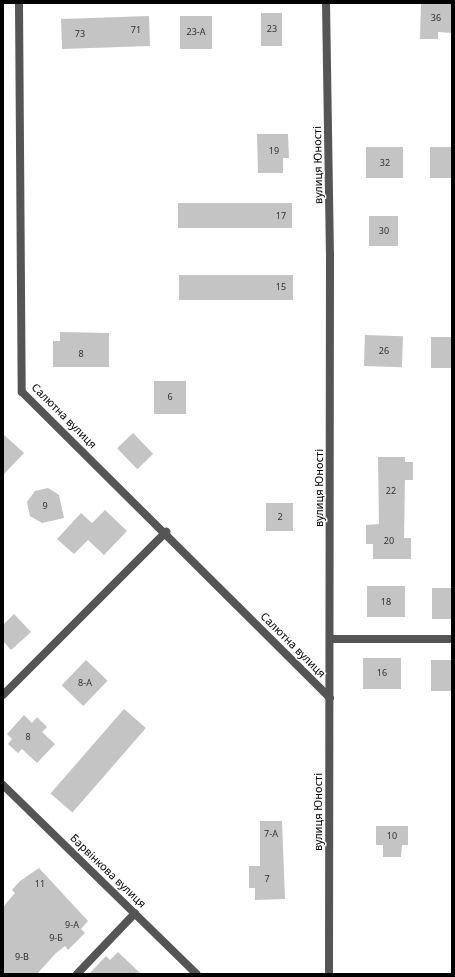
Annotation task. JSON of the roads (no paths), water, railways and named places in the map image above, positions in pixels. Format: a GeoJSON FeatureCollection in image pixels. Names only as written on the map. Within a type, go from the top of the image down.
{"type":"FeatureCollection","features":[{"type":"Feature","properties":{"kind":"street","name":"Салютна вулиця"},"geometry":{"type":"LineString","coordinates":[[19,3],[22,392],[166,532],[330,698]]}},
{"type":"Feature","properties":{"kind":"street","name":"вулиця Юності"},"geometry":{"type":"LineString","coordinates":[[326,3],[330,254],[329,974]]}},
{"type":"Feature","properties":{"kind":"street"},"geometry":{"type":"LineString","coordinates":[[3,695],[166,532]]}},
{"type":"Feature","properties":{"kind":"street"},"geometry":{"type":"LineString","coordinates":[[330,639],[452,639]]}},
{"type":"Feature","properties":{"kind":"street","name":"Барвінкова вулиця"},"geometry":{"type":"LineString","coordinates":[[3,785],[197,974]]}},
{"type":"Feature","properties":{"kind":"street"},"geometry":{"type":"LineString","coordinates":[[77,974],[135,913]]}}]}
